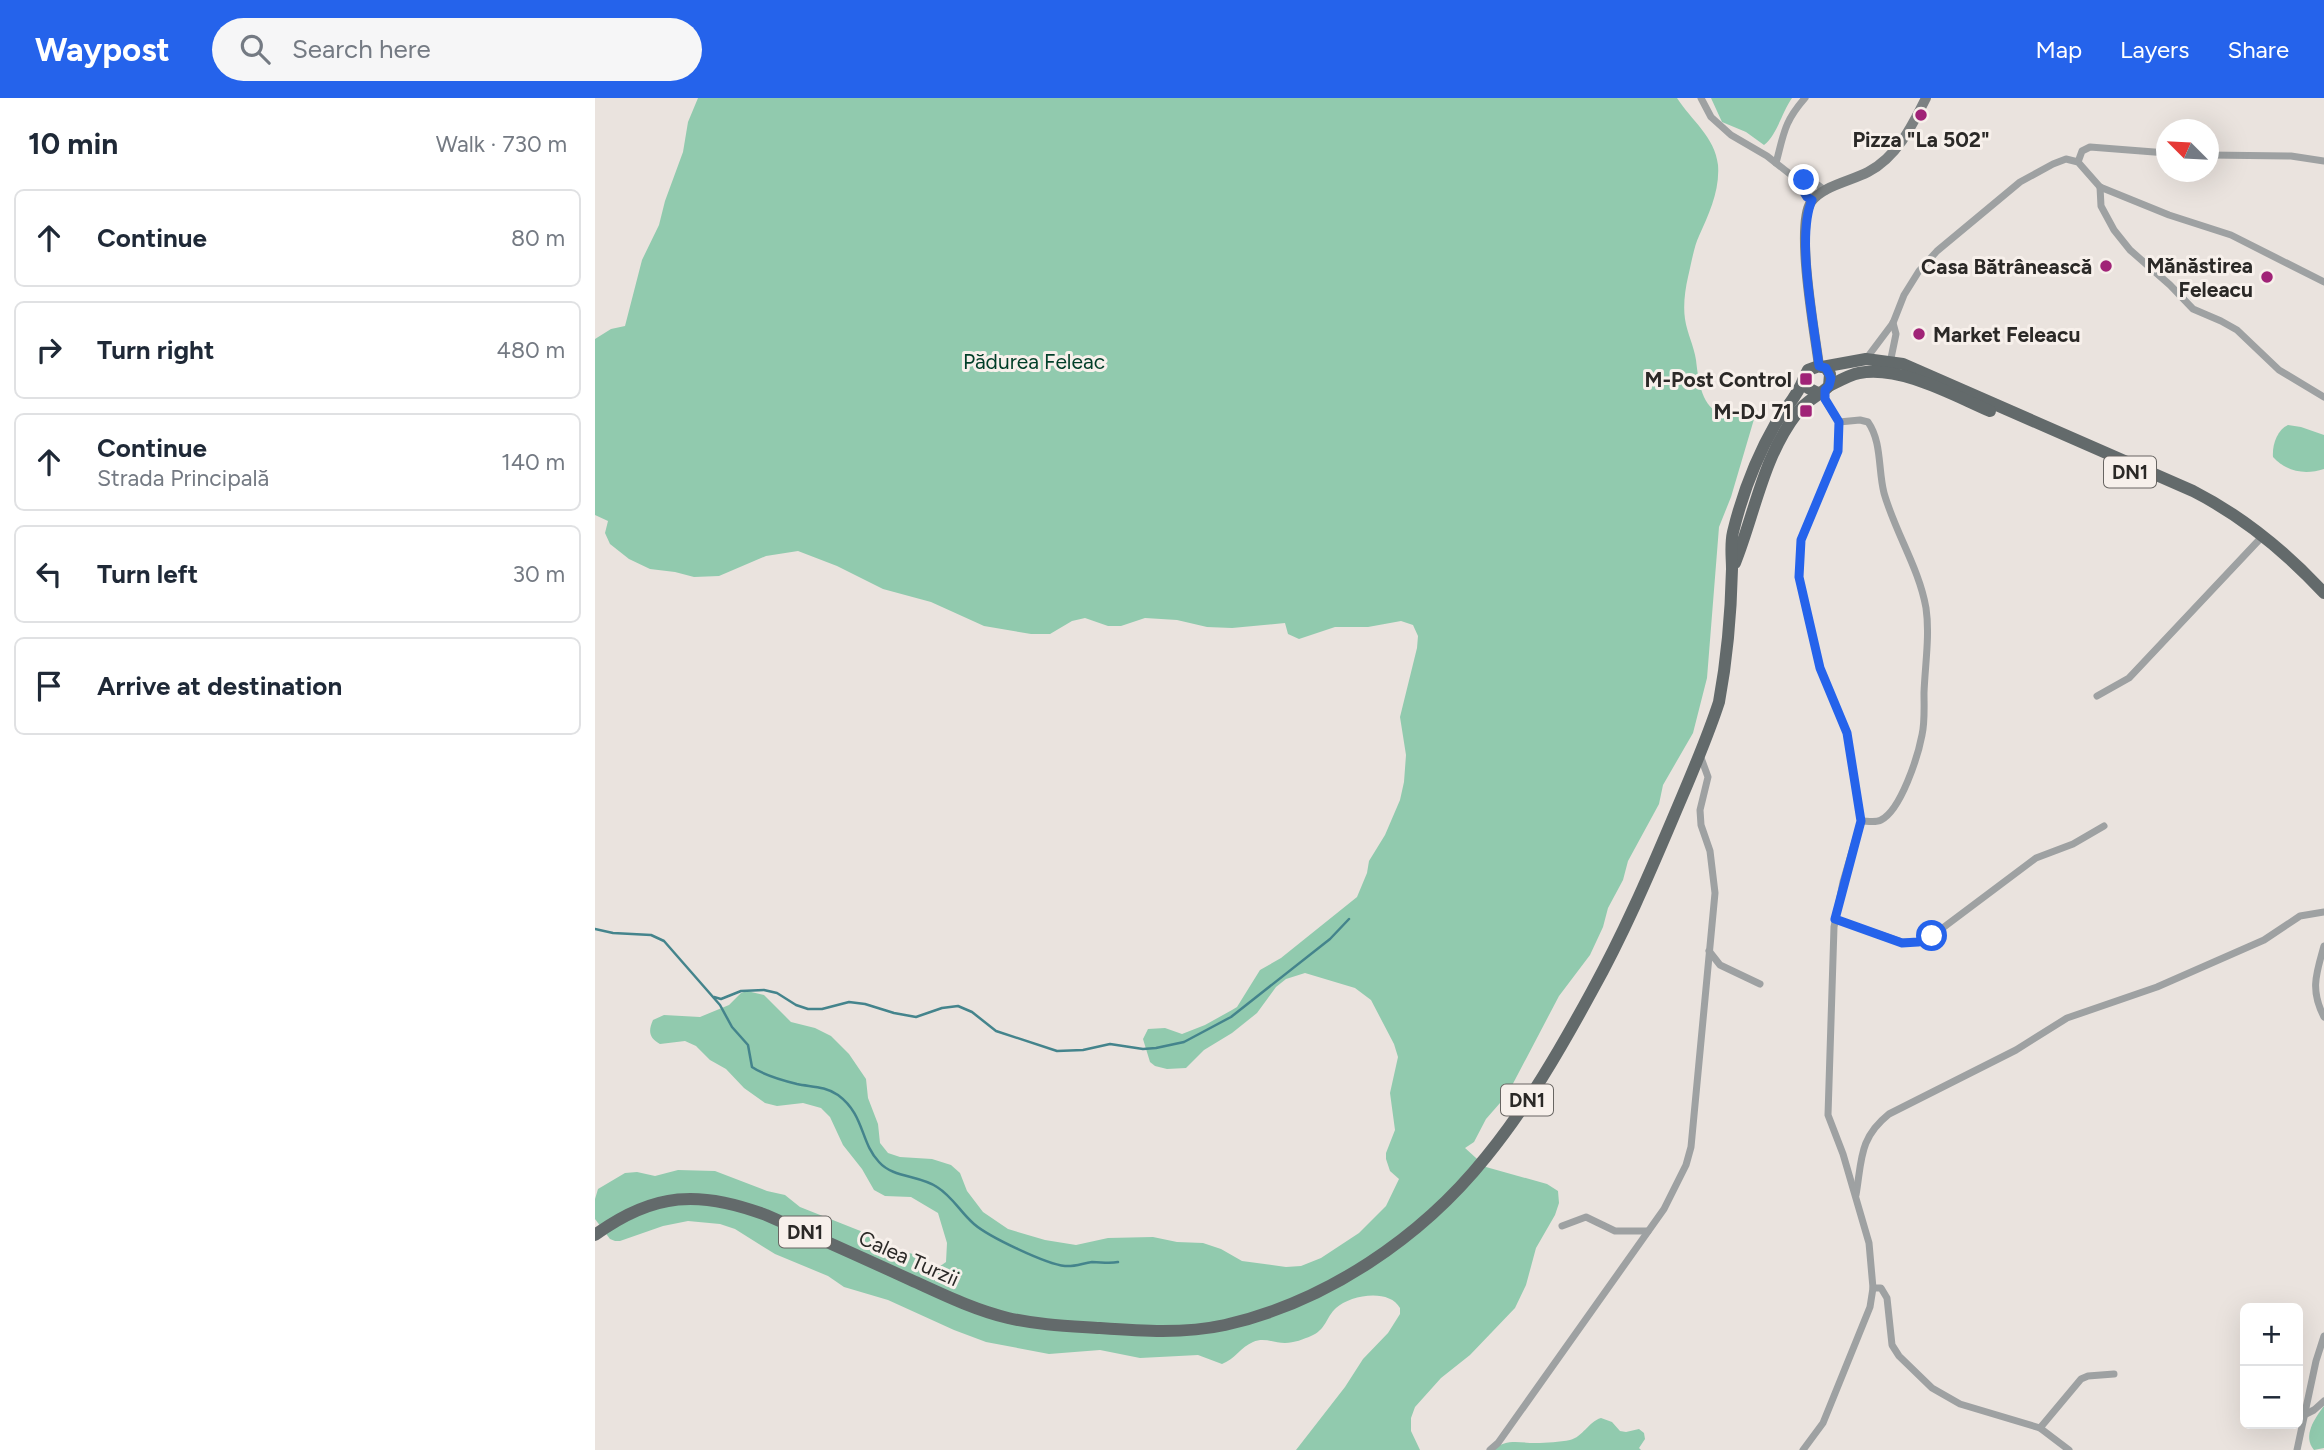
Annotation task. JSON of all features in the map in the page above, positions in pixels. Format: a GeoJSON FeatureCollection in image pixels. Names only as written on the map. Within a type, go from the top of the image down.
{"type":"FeatureCollection","features":[{"type":"Feature","properties":{"kind":"main road","name":"DN1"},"geometry":{"type":"LineString","coordinates":[[1700,755],[1719,702],[1723,681],[1733,533],[1756,463],[1771,432],[1797,396],[1808,370],[1821,366],[1866,359],[1892,361],[2211,500],[2263,534],[2324,593]]}},
{"type":"Feature","properties":{"kind":"main road"},"geometry":{"type":"LineString","coordinates":[[1804,379],[1808,388],[1824,390],[1830,374],[1821,366]]}},
{"type":"Feature","properties":{"kind":"main road","name":"DN1"},"geometry":{"type":"LineString","coordinates":[[1732,569],[1761,482],[1797,413],[1824,390],[1858,373],[1880,372],[1926,384],[2189,498],[2226,517],[2259,540],[2293,570],[2324,604]]}},
{"type":"Feature","properties":{"kind":"main road","name":"Calea Turzii"},"geometry":{"type":"LineString","coordinates":[[595,1235],[613,1222],[650,1205],[690,1198],[725,1202],[767,1215],[974,1308],[1013,1319],[1132,1331],[1195,1329],[1224,1325],[1314,1294],[1380,1255],[1413,1228],[1484,1160],[1505,1133],[1540,1081],[1582,1009],[1634,911],[1700,755]]}},
{"type":"Feature","properties":{"kind":"street"},"geometry":{"type":"LineString","coordinates":[[1701,98],[1711,117],[1731,135],[1795,178],[1807,197],[1812,200]]}},
{"type":"Feature","properties":{"kind":"street"},"geometry":{"type":"LineString","coordinates":[[1776,163],[1783,131],[1790,115],[1805,98]]}},
{"type":"Feature","properties":{"kind":"street"},"geometry":{"type":"LineString","coordinates":[[1821,366],[1805,245],[1805,220],[1812,200],[1870,172],[1893,153],[1926,98]]}},
{"type":"Feature","properties":{"kind":"street"},"geometry":{"type":"LineString","coordinates":[[2078,162],[2082,151],[2090,147],[2156,152]]}},
{"type":"Feature","properties":{"kind":"street"},"geometry":{"type":"LineString","coordinates":[[2219,155],[2291,156],[2324,161]]}},
{"type":"Feature","properties":{"kind":"street"},"geometry":{"type":"LineString","coordinates":[[1866,359],[1893,323],[1904,295],[1919,271],[1937,251],[2020,182],[2053,163],[2066,159],[2078,162],[2100,187],[2169,215],[2231,235],[2324,282]]}},
{"type":"Feature","properties":{"kind":"street"},"geometry":{"type":"LineString","coordinates":[[1795,178],[1818,185],[1826,191]]}},
{"type":"Feature","properties":{"kind":"street"},"geometry":{"type":"LineString","coordinates":[[2100,187],[2101,206],[2114,230],[2130,250],[2193,309],[2237,330],[2279,370],[2324,397]]}},
{"type":"Feature","properties":{"kind":"street"},"geometry":{"type":"LineString","coordinates":[[1880,372],[1892,361],[1896,334],[1893,323]]}},
{"type":"Feature","properties":{"kind":"street"},"geometry":{"type":"LineString","coordinates":[[1803,1450],[1823,1423],[1870,1307],[1873,1288],[1870,1243],[1843,1153],[1828,1115],[1835,919],[1861,821],[1847,733],[1820,668],[1799,577],[1801,540],[1838,451],[1839,422],[1825,399],[1824,390]]}},
{"type":"Feature","properties":{"kind":"street"},"geometry":{"type":"LineString","coordinates":[[1839,422],[1860,420],[1868,422],[1872,428],[1876,438],[1879,477],[1891,517],[1917,578],[1926,607],[1923,734],[1896,805],[1879,821],[1861,821]]}},
{"type":"Feature","properties":{"kind":"street"},"geometry":{"type":"LineString","coordinates":[[2097,696],[2129,678],[2259,540]]}},
{"type":"Feature","properties":{"kind":"street"},"geometry":{"type":"LineString","coordinates":[[1490,1450],[1498,1443],[1648,1231],[1677,1186],[1686,1165],[1691,1147],[1714,893],[1710,851],[1701,825],[1700,810],[1708,777],[1707,768],[1700,755]]}},
{"type":"Feature","properties":{"kind":"street"},"geometry":{"type":"LineString","coordinates":[[1835,919],[1902,943],[1918,942],[1932,936],[2036,858],[2073,845],[2104,826]]}},
{"type":"Feature","properties":{"kind":"street"},"geometry":{"type":"LineString","coordinates":[[1855,1199],[1866,1140],[1874,1126],[1889,1114],[2017,1050],[2067,1018],[2157,987],[2264,940],[2300,916],[2324,912]]}},
{"type":"Feature","properties":{"kind":"street"},"geometry":{"type":"LineString","coordinates":[[2324,946],[2315,988],[2316,1001],[2324,1017]]}},
{"type":"Feature","properties":{"kind":"street"},"geometry":{"type":"LineString","coordinates":[[1709,950],[1720,965],[1760,984]]}},
{"type":"Feature","properties":{"kind":"street"},"geometry":{"type":"LineString","coordinates":[[1562,1226],[1586,1217],[1615,1230],[1648,1231]]}},
{"type":"Feature","properties":{"kind":"street"},"geometry":{"type":"LineString","coordinates":[[1873,1288],[1881,1288],[1887,1298],[1892,1345],[1899,1356],[1932,1388],[1960,1404],[2040,1428],[2069,1450]]}},
{"type":"Feature","properties":{"kind":"street"},"geometry":{"type":"LineString","coordinates":[[2297,1450],[2324,1336]]}},
{"type":"Feature","properties":{"kind":"street"},"geometry":{"type":"LineString","coordinates":[[2040,1428],[2081,1379],[2114,1374]]}},
{"type":"Feature","properties":{"kind":"street"},"geometry":{"type":"LineString","coordinates":[[2306,1413],[2324,1401]]}},
{"type":"Feature","properties":{"kind":"green space","name":"Pădurea Feleac"},"geometry":{"type":"Polygon","coordinates":[[[698,98],[1677,98],[1712,146],[1718,165],[1717,184],[1693,256],[1685,293],[1685,319],[1701,390],[1712,408],[1728,413],[1753,404],[1757,409],[1731,497],[1719,527],[1707,678],[1693,733],[1663,785],[1659,804],[1628,861],[1623,880],[1608,908],[1603,927],[1590,955],[1559,996],[1507,1095],[1486,1119],[1474,1142],[1465,1148],[1486,1167],[1547,1184],[1558,1191],[1559,1203],[1536,1248],[1526,1285],[1515,1308],[1470,1355],[1441,1378],[1415,1407],[1411,1418],[1411,1431],[1420,1450],[1296,1450],[1400,1314],[1400,1308],[1387,1298],[1360,1297],[1342,1303],[1323,1327],[1311,1336],[1288,1343],[1257,1341],[1222,1364],[1198,1355],[1140,1358],[1100,1350],[1049,1354],[986,1342],[888,1300],[844,1287],[828,1276],[775,1254],[735,1229],[720,1224],[688,1221],[615,1241],[610,1239],[595,1219],[598,1189],[625,1173],[637,1172],[655,1176],[678,1170],[715,1171],[785,1195],[800,1207],[863,1232],[883,1246],[913,1254],[936,1269],[946,1262],[947,1243],[938,1213],[911,1197],[885,1196],[874,1190],[843,1145],[830,1117],[821,1108],[803,1103],[777,1106],[765,1103],[696,1046],[685,1041],[660,1044],[652,1037],[650,1028],[653,1020],[664,1015],[700,1017],[729,1005],[741,993],[747,991],[764,995],[791,1022],[815,1028],[831,1036],[849,1054],[866,1079],[868,1098],[878,1124],[880,1143],[888,1153],[900,1157],[932,1159],[951,1165],[960,1173],[967,1191],[983,1212],[1008,1229],[1045,1240],[1076,1245],[1108,1238],[1153,1237],[1177,1242],[1203,1243],[1242,1261],[1286,1267],[1301,1266],[1321,1258],[1359,1233],[1386,1206],[1399,1179],[1390,1171],[1386,1159],[1395,1130],[1390,1093],[1398,1057],[1371,1000],[1355,988],[1305,973],[1286,979],[1276,987],[1257,1013],[1204,1050],[1186,1068],[1167,1069],[1155,1066],[1150,1062],[1143,1039],[1148,1029],[1165,1028],[1182,1034],[1237,1007],[1260,970],[1281,958],[1357,897],[1369,861],[1385,835],[1400,800],[1404,782],[1406,755],[1400,717],[1417,648],[1418,636],[1413,625],[1401,621],[1368,627],[1335,627],[1299,639],[1288,634],[1285,623],[1232,628],[1145,618],[1121,626],[1108,626],[1085,618],[1072,621],[1050,634],[1031,634],[984,626],[931,602],[883,589],[837,566],[798,551],[766,556],[719,576],[694,577],[650,569],[629,559],[610,544],[605,533],[608,521],[595,515],[595,339],[611,329],[625,326],[642,260],[659,225],[683,152],[688,122],[698,98]]]}},
{"type":"Feature","properties":{"kind":"green space"},"geometry":{"type":"Polygon","coordinates":[[[1711,98],[1792,98],[1769,141],[1764,145],[1746,132],[1722,122],[1711,98]]]}},
{"type":"Feature","properties":{"kind":"green space"},"geometry":{"type":"Polygon","coordinates":[[[2288,425],[2324,435],[2324,469],[2297,471],[2284,466],[2273,457],[2276,438],[2288,425]]]}},
{"type":"Feature","properties":{"kind":"green space"},"geometry":{"type":"Polygon","coordinates":[[[2324,1406],[2324,1448],[2314,1450],[2309,1439],[2310,1433],[2324,1406]]]}},
{"type":"Feature","properties":{"kind":"green space"},"geometry":{"type":"Polygon","coordinates":[[[1601,1418],[1612,1422],[1620,1431],[1639,1429],[1644,1433],[1645,1439],[1639,1448],[1641,1450],[1493,1450],[1513,1442],[1570,1440],[1601,1418]]]}},
{"type":"Feature","properties":{"kind":"waterway"},"geometry":{"type":"LineString","coordinates":[[714,997],[721,999],[741,991],[764,990],[777,993],[808,1009],[822,1009],[849,1002],[916,1017],[942,1008],[958,1006],[972,1012],[996,1031],[1057,1051],[1083,1050],[1110,1044],[1143,1049],[1156,1048],[1184,1042],[1231,1017],[1330,939],[1349,919]]}},
{"type":"Feature","properties":{"kind":"waterway"},"geometry":{"type":"LineString","coordinates":[[595,929],[651,935],[664,941],[720,1005],[732,1027],[748,1045],[752,1067],[780,1079],[823,1088],[838,1095],[853,1111],[868,1146],[879,1162],[891,1171],[937,1187],[981,1229],[1018,1249],[1056,1264],[1069,1266],[1092,1262],[1118,1262]]}},
{"type":"Feature","properties":{"kind":"place","name":"Pizza \"La 502\""},"geometry":{"type":"Point","coordinates":[1921,115]}},
{"type":"Feature","properties":{"kind":"place","name":"Casa Bătrânească"},"geometry":{"type":"Point","coordinates":[2106,266]}},
{"type":"Feature","properties":{"kind":"place","name":"Mănăstirea Feleacu"},"geometry":{"type":"Point","coordinates":[2267,277]}},
{"type":"Feature","properties":{"kind":"place","name":"Market Feleacu"},"geometry":{"type":"Point","coordinates":[1919,334]}},
{"type":"Feature","properties":{"kind":"place","name":"M-Post Control"},"geometry":{"type":"Point","coordinates":[1806,379]}},
{"type":"Feature","properties":{"kind":"place","name":"M-DJ 71"},"geometry":{"type":"Point","coordinates":[1806,411]}},
{"type":"Feature","properties":{"kind":"route"},"geometry":{"type":"LineString","coordinates":[[1804,180],[1795,178],[1807,197],[1812,200],[1805,220],[1805,245],[1819,366],[1826,368],[1830,374],[1831,382],[1825,390],[1825,399],[1839,422],[1838,451],[1801,540],[1799,577],[1820,668],[1847,733],[1861,821],[1835,919],[1902,943],[1918,942],[1932,936]]}}]}
